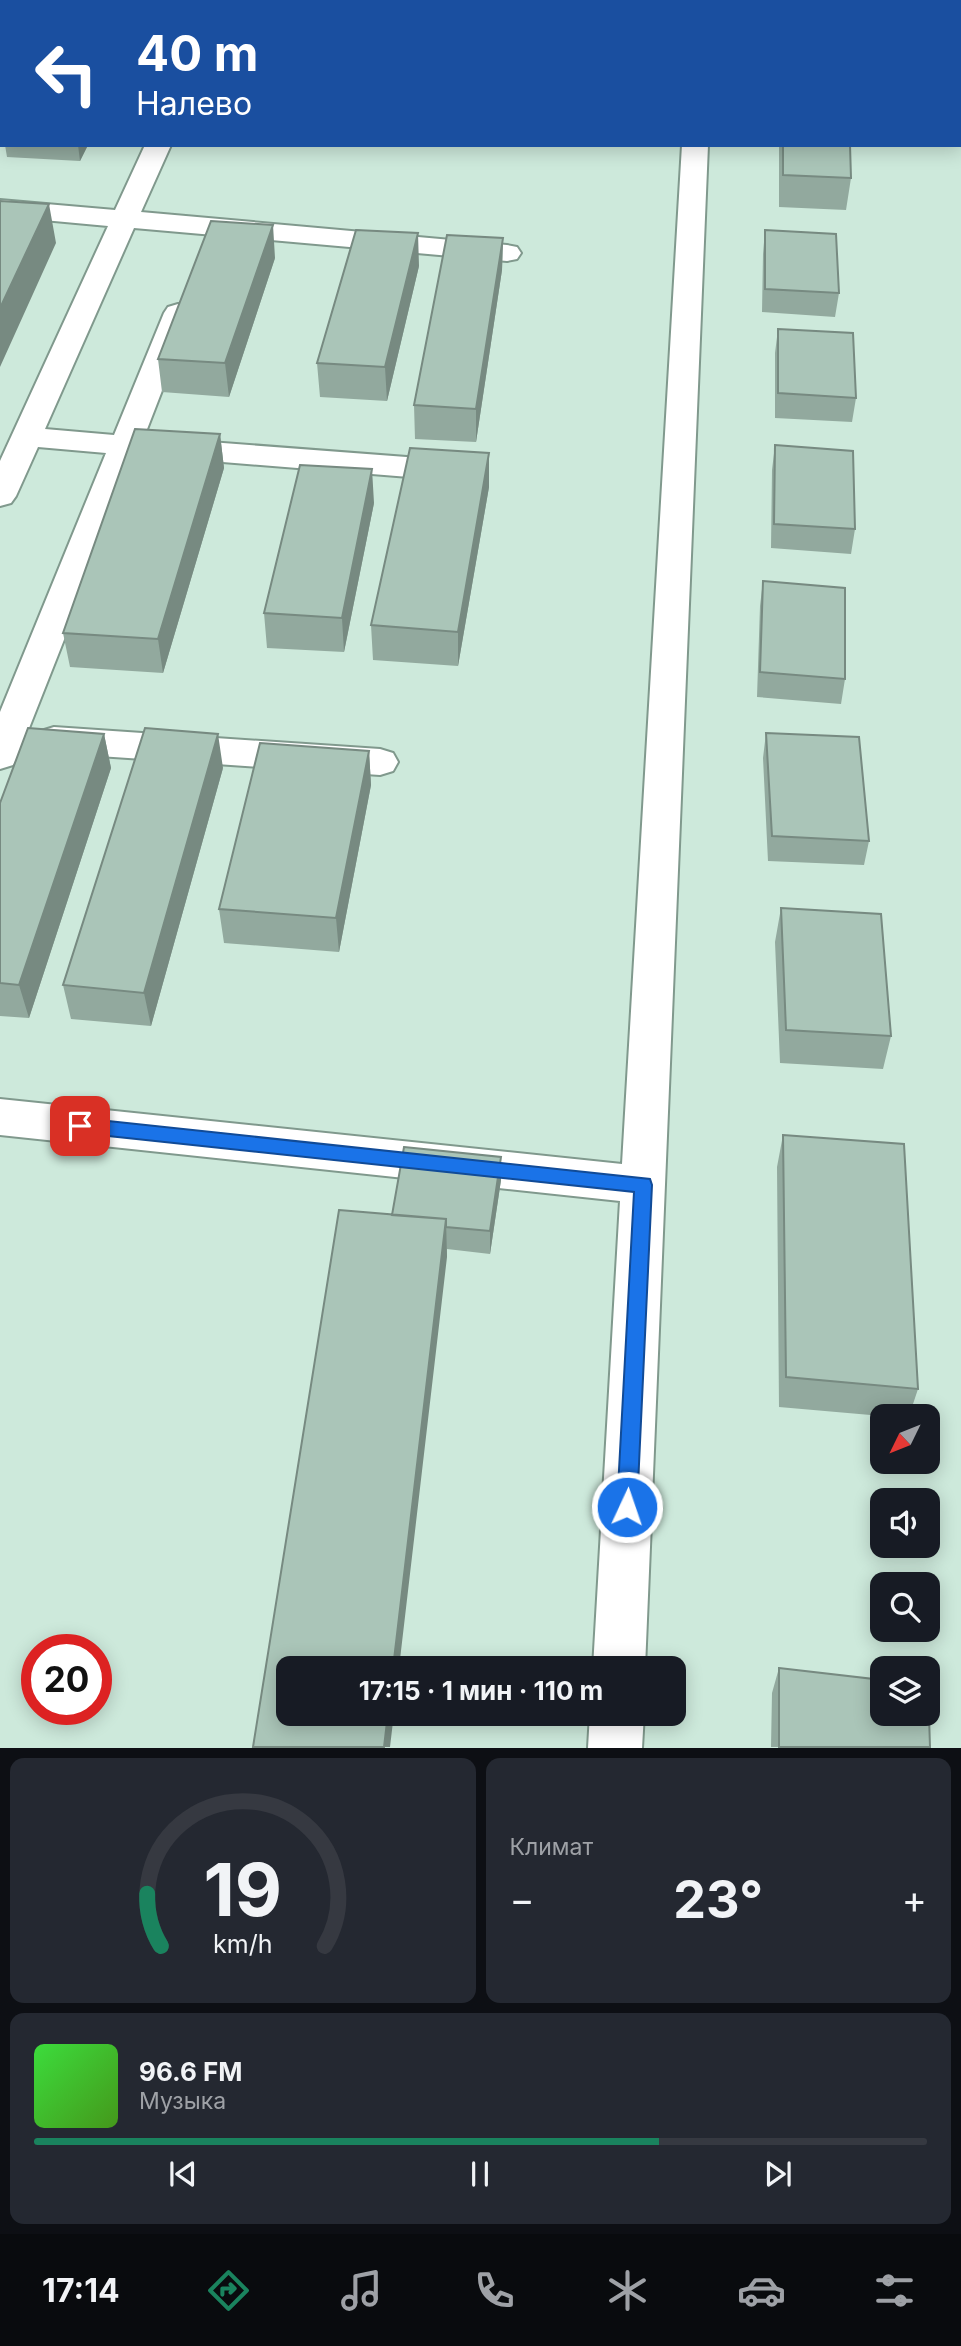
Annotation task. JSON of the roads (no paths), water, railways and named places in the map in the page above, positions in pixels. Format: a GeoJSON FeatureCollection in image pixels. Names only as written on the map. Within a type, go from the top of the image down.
{"type":"FeatureCollection","features":[{"type":"Feature","properties":{"kind":"lane"},"geometry":{"type":"LineString","coordinates":[[0,496],[158,147]]}},
{"type":"Feature","properties":{"kind":"lane"},"geometry":{"type":"LineString","coordinates":[[620,1656],[695,147]]}},
{"type":"Feature","properties":{"kind":"lane"},"geometry":{"type":"LineString","coordinates":[[0,208],[125,219],[207,240],[507,253]]}},
{"type":"Feature","properties":{"kind":"lane"},"geometry":{"type":"LineString","coordinates":[[187,291],[3,743],[380,762]]}},
{"type":"Feature","properties":{"kind":"lane"},"geometry":{"type":"LineString","coordinates":[[27,437],[446,470]]}},
{"type":"Feature","properties":{"kind":"lane"},"geometry":{"type":"LineString","coordinates":[[0,1117],[643,1185]]}},
{"type":"Feature","properties":{"kind":"lane"},"geometry":{"type":"LineString","coordinates":[[615,1748],[616,1726]]}}]}
